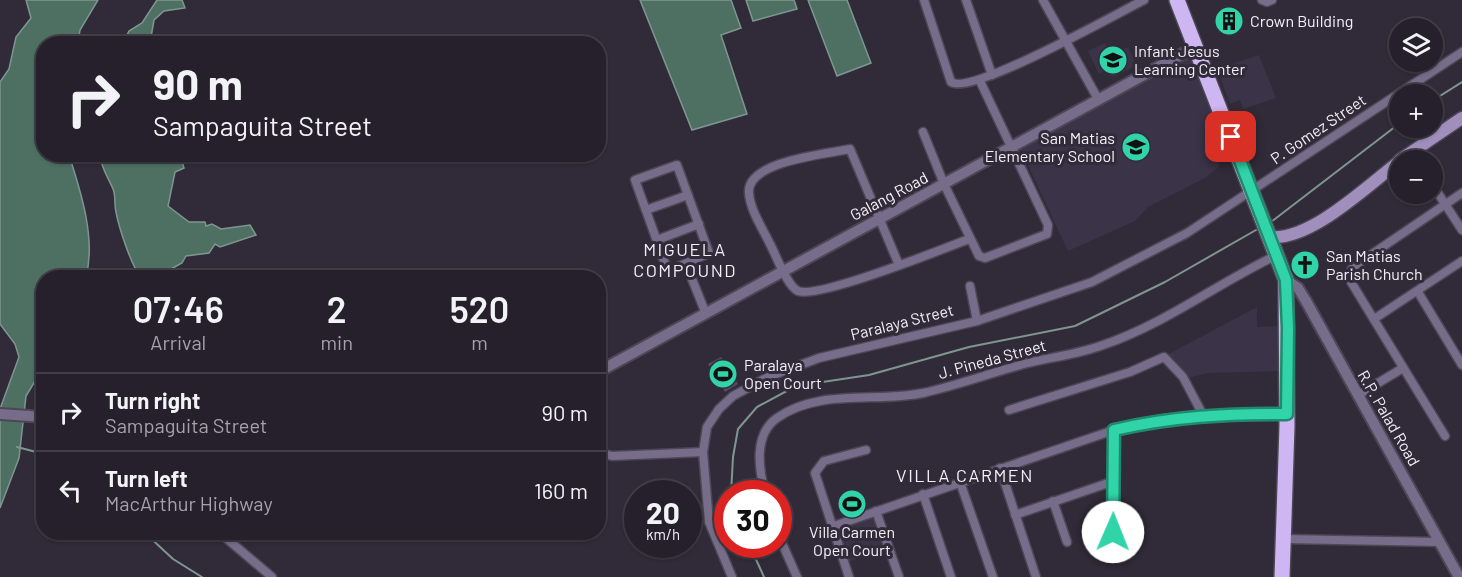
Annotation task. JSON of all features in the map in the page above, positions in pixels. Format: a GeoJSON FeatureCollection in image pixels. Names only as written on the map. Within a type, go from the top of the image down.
{"type":"FeatureCollection","features":[{"type":"Feature","properties":{"kind":"highway"},"geometry":{"type":"LineString","coordinates":[[1177,0],[1286,280],[1287,414],[1285,538],[1282,577]]}},
{"type":"Feature","properties":{"kind":"main road"},"geometry":{"type":"LineString","coordinates":[[1422,150],[1462,118]]}},
{"type":"Feature","properties":{"kind":"main road"},"geometry":{"type":"LineString","coordinates":[[1276,254],[1296,234],[1322,219],[1389,169]]}},
{"type":"Feature","properties":{"kind":"main road"},"geometry":{"type":"LineString","coordinates":[[1269,237],[1296,234]]}},
{"type":"Feature","properties":{"kind":"street"},"geometry":{"type":"LineString","coordinates":[[924,0],[951,82],[958,85],[980,81],[1144,0]]}},
{"type":"Feature","properties":{"kind":"street"},"geometry":{"type":"LineString","coordinates":[[966,0],[992,75]]}},
{"type":"Feature","properties":{"kind":"street"},"geometry":{"type":"LineString","coordinates":[[1043,0],[1098,99]]}},
{"type":"Feature","properties":{"kind":"street"},"geometry":{"type":"LineString","coordinates":[[1262,0],[1272,0]]}},
{"type":"Feature","properties":{"kind":"street","name":"Galang Road"},"geometry":{"type":"LineString","coordinates":[[606,368],[1195,47]]}},
{"type":"Feature","properties":{"kind":"street","name":"P. Gomez Street"},"geometry":{"type":"LineString","coordinates":[[1251,189],[1462,52]]}},
{"type":"Feature","properties":{"kind":"street"},"geometry":{"type":"LineString","coordinates":[[923,132],[944,184],[978,256],[985,258],[1049,232],[1012,146],[980,81]]}},
{"type":"Feature","properties":{"kind":"street"},"geometry":{"type":"LineString","coordinates":[[899,265],[850,149],[761,171],[751,179],[749,194],[783,270],[796,290],[811,291],[899,265],[969,239]]}},
{"type":"Feature","properties":{"kind":"street"},"geometry":{"type":"LineString","coordinates":[[677,165],[709,254],[686,264],[668,268],[646,210],[635,180],[677,165]]}},
{"type":"Feature","properties":{"kind":"street","name":"Paralaya Street"},"geometry":{"type":"LineString","coordinates":[[732,577],[709,522],[703,452],[707,426],[719,409],[733,396],[768,377],[819,358],[977,321],[1092,282],[1186,233],[1251,189]]}},
{"type":"Feature","properties":{"kind":"street"},"geometry":{"type":"LineString","coordinates":[[1444,436],[1348,277],[1349,272],[1462,194]]}},
{"type":"Feature","properties":{"kind":"street"},"geometry":{"type":"LineString","coordinates":[[646,210],[688,195]]}},
{"type":"Feature","properties":{"kind":"street"},"geometry":{"type":"LineString","coordinates":[[1443,200],[1462,230]]}},
{"type":"Feature","properties":{"kind":"street"},"geometry":{"type":"LineString","coordinates":[[657,240],[699,224]]}},
{"type":"Feature","properties":{"kind":"street","name":"J. Pineda Street"},"geometry":{"type":"LineString","coordinates":[[762,480],[759,464],[762,438],[769,425],[779,417],[803,406],[848,398],[922,393],[1102,346],[1144,327],[1276,254]]}},
{"type":"Feature","properties":{"kind":"street"},"geometry":{"type":"LineString","coordinates":[[1374,319],[1462,261]]}},
{"type":"Feature","properties":{"kind":"street"},"geometry":{"type":"LineString","coordinates":[[686,264],[706,314]]}},
{"type":"Feature","properties":{"kind":"street","name":"R.P. Palad Road"},"geometry":{"type":"LineString","coordinates":[[1286,280],[1298,288],[1459,577]]}},
{"type":"Feature","properties":{"kind":"street"},"geometry":{"type":"LineString","coordinates":[[970,286],[977,321]]}},
{"type":"Feature","properties":{"kind":"street"},"geometry":{"type":"LineString","coordinates":[[1418,292],[1462,365]]}},
{"type":"Feature","properties":{"kind":"street"},"geometry":{"type":"LineString","coordinates":[[1009,410],[1130,372],[1164,357],[1183,377],[1203,415]]}},
{"type":"Feature","properties":{"kind":"street"},"geometry":{"type":"LineString","coordinates":[[1358,395],[1403,368]]}},
{"type":"Feature","properties":{"kind":"street"},"geometry":{"type":"LineString","coordinates":[[0,414],[36,417]]}},
{"type":"Feature","properties":{"kind":"street"},"geometry":{"type":"LineString","coordinates":[[831,527],[1114,430],[1163,419],[1203,415],[1287,414]]}},
{"type":"Feature","properties":{"kind":"street"},"geometry":{"type":"LineString","coordinates":[[1113,532],[1114,430]]}},
{"type":"Feature","properties":{"kind":"street"},"geometry":{"type":"LineString","coordinates":[[849,577],[815,472],[824,461],[866,450]]}},
{"type":"Feature","properties":{"kind":"street"},"geometry":{"type":"LineString","coordinates":[[606,454],[612,456],[703,452]]}},
{"type":"Feature","properties":{"kind":"street"},"geometry":{"type":"LineString","coordinates":[[1000,468],[1036,577]]}},
{"type":"Feature","properties":{"kind":"street"},"geometry":{"type":"LineString","coordinates":[[1016,515],[1114,481]]}},
{"type":"Feature","properties":{"kind":"street"},"geometry":{"type":"LineString","coordinates":[[960,482],[993,577]]}},
{"type":"Feature","properties":{"kind":"street"},"geometry":{"type":"LineString","coordinates":[[923,494],[951,577]]}},
{"type":"Feature","properties":{"kind":"street"},"geometry":{"type":"LineString","coordinates":[[1053,501],[1067,542]]}},
{"type":"Feature","properties":{"kind":"street"},"geometry":{"type":"LineString","coordinates":[[876,511],[899,577]]}},
{"type":"Feature","properties":{"kind":"street"},"geometry":{"type":"LineString","coordinates":[[1285,538],[1440,542]]}},
{"type":"Feature","properties":{"kind":"street"},"geometry":{"type":"LineString","coordinates":[[228,540],[272,577]]}},
{"type":"Feature","properties":{"kind":"street"},"geometry":{"type":"LineString","coordinates":[[789,558],[797,577]]}},
{"type":"Feature","properties":{"kind":"shaded area"},"geometry":{"type":"Polygon","coordinates":[[[26,0],[98,0],[80,30],[79,36],[36,36],[36,162],[71,162],[86,216],[89,262],[87,270],[36,270],[36,380],[26,396],[19,458],[0,508],[0,409],[19,357],[15,344],[0,324],[0,82],[9,69],[16,37],[31,18],[26,0]]]}},
{"type":"Feature","properties":{"kind":"shaded area"},"geometry":{"type":"Polygon","coordinates":[[[157,0],[182,0],[185,8],[164,11],[154,20],[151,36],[126,36],[129,31],[142,23],[157,0]]]}},
{"type":"Feature","properties":{"kind":"shaded area"},"geometry":{"type":"Polygon","coordinates":[[[640,0],[731,0],[741,28],[721,35],[747,114],[692,130],[640,0]]]}},
{"type":"Feature","properties":{"kind":"shaded area"},"geometry":{"type":"Polygon","coordinates":[[[746,0],[794,0],[797,9],[753,21],[746,0]]]}},
{"type":"Feature","properties":{"kind":"shaded area"},"geometry":{"type":"Polygon","coordinates":[[[808,0],[847,0],[871,63],[837,76],[808,0]]]}},
{"type":"Feature","properties":{"kind":"shaded area","name":"Infant Jesus Learning Center"},"geometry":{"type":"Polygon","coordinates":[[[1105,43],[1110,55],[1128,47],[1137,66],[1112,77],[1108,69],[1099,74],[1088,51],[1105,43]]]}},
{"type":"Feature","properties":{"kind":"shaded area"},"geometry":{"type":"Polygon","coordinates":[[[1259,55],[1276,98],[1243,109],[1240,100],[1230,104],[1217,69],[1259,55]]]}},
{"type":"Feature","properties":{"kind":"shaded area","name":"San Matias Elementary School"},"geometry":{"type":"Polygon","coordinates":[[[1187,58],[1192,58],[1224,139],[1212,145],[1220,166],[1205,178],[1148,207],[1135,221],[1068,251],[1020,148],[1187,58]]]}},
{"type":"Feature","properties":{"kind":"shaded area"},"geometry":{"type":"Polygon","coordinates":[[[102,162],[182,162],[184,168],[175,172],[168,206],[189,222],[205,222],[206,226],[212,224],[221,229],[250,225],[256,235],[220,247],[215,244],[209,253],[186,256],[182,263],[171,270],[136,270],[123,237],[116,212],[114,192],[102,162]]]}},
{"type":"Feature","properties":{"kind":"shaded area"},"geometry":{"type":"Polygon","coordinates":[[[1257,307],[1257,327],[1279,326],[1278,371],[1207,373],[1184,379],[1169,354],[1257,307]]]}},
{"type":"Feature","properties":{"kind":"shaded area","name":"Paralaya Open Court"},"geometry":{"type":"Polygon","coordinates":[[[721,357],[738,384],[725,392],[708,364],[721,357]]]}},
{"type":"Feature","properties":{"kind":"shaded area"},"geometry":{"type":"Polygon","coordinates":[[[876,516],[887,549],[848,562],[836,530],[876,516]]]}},
{"type":"Feature","properties":{"kind":"waterway"},"geometry":{"type":"LineString","coordinates":[[1443,94],[1462,82]]}},
{"type":"Feature","properties":{"kind":"waterway"},"geometry":{"type":"LineString","coordinates":[[1271,222],[1389,131]]}},
{"type":"Feature","properties":{"kind":"waterway"},"geometry":{"type":"LineString","coordinates":[[732,480],[738,429],[757,407],[796,386],[869,375],[969,347],[1075,326],[1165,282],[1256,230]]}},
{"type":"Feature","properties":{"kind":"waterway"},"geometry":{"type":"LineString","coordinates":[[17,447],[36,452]]}},
{"type":"Feature","properties":{"kind":"waterway"},"geometry":{"type":"LineString","coordinates":[[153,540],[173,559],[202,577]]}},
{"type":"Feature","properties":{"kind":"waterway"},"geometry":{"type":"LineString","coordinates":[[755,558],[764,577]]}},
{"type":"Feature","properties":{"kind":"place","name":"Crown Building"},"geometry":{"type":"Point","coordinates":[1229,21]}},
{"type":"Feature","properties":{"kind":"place","name":"Infant Jesus Learning Center"},"geometry":{"type":"Point","coordinates":[1113,60]}},
{"type":"Feature","properties":{"kind":"place","name":"San Matias Elementary School"},"geometry":{"type":"Point","coordinates":[1136,147]}},
{"type":"Feature","properties":{"kind":"place","name":"San Matias Parish Church"},"geometry":{"type":"Point","coordinates":[1305,265]}},
{"type":"Feature","properties":{"kind":"place","name":"Paralaya Open Court"},"geometry":{"type":"Point","coordinates":[723,374]}},
{"type":"Feature","properties":{"kind":"place","name":"Villa Carmen Open Court"},"geometry":{"type":"Point","coordinates":[852,504]}},
{"type":"Feature","properties":{"kind":"district","name":"MIGUELA COMPOUND"},"geometry":{"type":"Point","coordinates":[685,260]}},
{"type":"Feature","properties":{"kind":"district","name":"VILLA CARMEN"},"geometry":{"type":"Point","coordinates":[965,476]}},
{"type":"Feature","properties":{"kind":"route"},"geometry":{"type":"LineString","coordinates":[[1113,532],[1114,430],[1163,419],[1203,415],[1287,414],[1286,280],[1231,137]]}}]}
